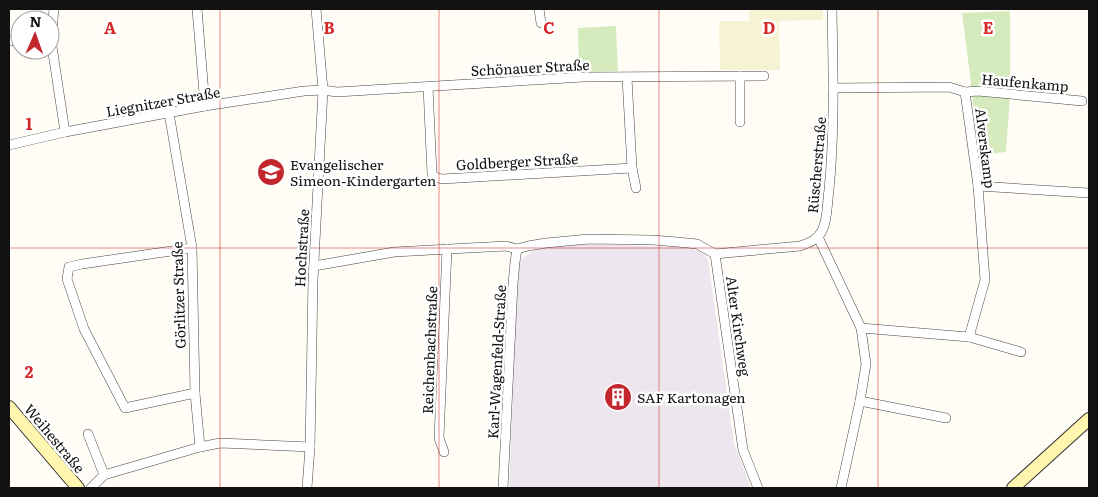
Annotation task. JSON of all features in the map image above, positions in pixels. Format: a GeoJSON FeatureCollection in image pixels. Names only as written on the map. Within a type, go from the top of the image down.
{"type":"FeatureCollection","features":[{"type":"Feature","properties":{"kind":"main road","name":"Weihestraße"},"geometry":{"type":"LineString","coordinates":[[9,407],[78,488]]}},
{"type":"Feature","properties":{"kind":"main road"},"geometry":{"type":"LineString","coordinates":[[1013,488],[1089,419]]}},
{"type":"Feature","properties":{"kind":"street"},"geometry":{"type":"LineString","coordinates":[[197,9],[205,106]]}},
{"type":"Feature","properties":{"kind":"street","name":"Hochstraße"},"geometry":{"type":"LineString","coordinates":[[307,488],[310,447],[314,266],[323,90],[316,9]]}},
{"type":"Feature","properties":{"kind":"street"},"geometry":{"type":"LineString","coordinates":[[539,9],[541,23]]}},
{"type":"Feature","properties":{"kind":"street","name":"Rüscherstraße"},"geometry":{"type":"LineString","coordinates":[[818,237],[825,220],[832,156],[834,111],[832,9]]}},
{"type":"Feature","properties":{"kind":"street"},"geometry":{"type":"LineString","coordinates":[[54,60],[64,132]]}},
{"type":"Feature","properties":{"kind":"street"},"geometry":{"type":"LineString","coordinates":[[740,76],[740,122]]}},
{"type":"Feature","properties":{"kind":"street","name":"Schönauer Straße"},"geometry":{"type":"LineString","coordinates":[[323,90],[337,92],[584,77],[764,76]]}},
{"type":"Feature","properties":{"kind":"street"},"geometry":{"type":"LineString","coordinates":[[627,78],[632,168],[636,188]]}},
{"type":"Feature","properties":{"kind":"street","name":"Goldberger Straße"},"geometry":{"type":"LineString","coordinates":[[428,87],[432,174],[435,177],[442,179],[632,168]]}},
{"type":"Feature","properties":{"kind":"street","name":"Alverskamp"},"geometry":{"type":"LineString","coordinates":[[833,88],[949,87],[965,92],[978,186],[985,280],[969,337]]}},
{"type":"Feature","properties":{"kind":"street","name":"Liegnitzer Straße"},"geometry":{"type":"LineString","coordinates":[[9,145],[64,132],[205,106],[304,91],[323,90]]}},
{"type":"Feature","properties":{"kind":"street","name":"Haufenkamp"},"geometry":{"type":"LineString","coordinates":[[965,92],[978,91],[1082,101]]}},
{"type":"Feature","properties":{"kind":"street","name":"Görlitzer Straße"},"geometry":{"type":"LineString","coordinates":[[169,113],[192,248],[195,393],[200,447]]}},
{"type":"Feature","properties":{"kind":"street"},"geometry":{"type":"LineString","coordinates":[[978,186],[1089,193]]}},
{"type":"Feature","properties":{"kind":"street"},"geometry":{"type":"LineString","coordinates":[[314,266],[394,252],[506,246],[518,249],[546,243],[589,240],[653,240],[697,244],[715,254],[800,246],[818,237],[861,328],[866,364],[841,488]]}},
{"type":"Feature","properties":{"kind":"street"},"geometry":{"type":"LineString","coordinates":[[192,248],[69,267],[67,279],[84,329],[125,408],[195,393]]}},
{"type":"Feature","properties":{"kind":"street","name":"Reichenbachstraße"},"geometry":{"type":"LineString","coordinates":[[444,452],[439,438],[447,249]]}},
{"type":"Feature","properties":{"kind":"street","name":"Karl-Wagenfeld-Straße"},"geometry":{"type":"LineString","coordinates":[[503,488],[513,284],[518,249]]}},
{"type":"Feature","properties":{"kind":"street","name":"Alter Kirchweg"},"geometry":{"type":"LineString","coordinates":[[715,254],[743,450],[758,488]]}},
{"type":"Feature","properties":{"kind":"street"},"geometry":{"type":"LineString","coordinates":[[861,328],[969,337],[1021,352]]}},
{"type":"Feature","properties":{"kind":"street"},"geometry":{"type":"LineString","coordinates":[[860,401],[946,418]]}},
{"type":"Feature","properties":{"kind":"street"},"geometry":{"type":"LineString","coordinates":[[88,434],[104,475]]}},
{"type":"Feature","properties":{"kind":"street"},"geometry":{"type":"LineString","coordinates":[[91,488],[104,475],[220,443],[310,447]]}},
{"type":"Feature","properties":{"kind":"shaded area"},"geometry":{"type":"Polygon","coordinates":[[[749,9],[823,9],[823,20],[779,21],[780,70],[720,70],[719,21],[749,21],[749,9]]]}},
{"type":"Feature","properties":{"kind":"shaded area"},"geometry":{"type":"Polygon","coordinates":[[[598,244],[689,248],[700,251],[708,259],[734,443],[751,488],[509,488],[518,267],[521,260],[540,247],[598,244]]]}},
{"type":"Feature","properties":{"kind":"green space"},"geometry":{"type":"Polygon","coordinates":[[[1010,11],[1010,95],[1006,152],[978,155],[962,13],[1010,11]]]}},
{"type":"Feature","properties":{"kind":"green space"},"geometry":{"type":"Polygon","coordinates":[[[616,26],[618,71],[579,72],[578,28],[616,26]]]}},
{"type":"Feature","properties":{"kind":"place","name":"Evangelischer Simeon-Kindergarten"},"geometry":{"type":"Point","coordinates":[271,172]}},
{"type":"Feature","properties":{"kind":"place","name":"SAF Kartonagen"},"geometry":{"type":"Point","coordinates":[618,397]}}]}
